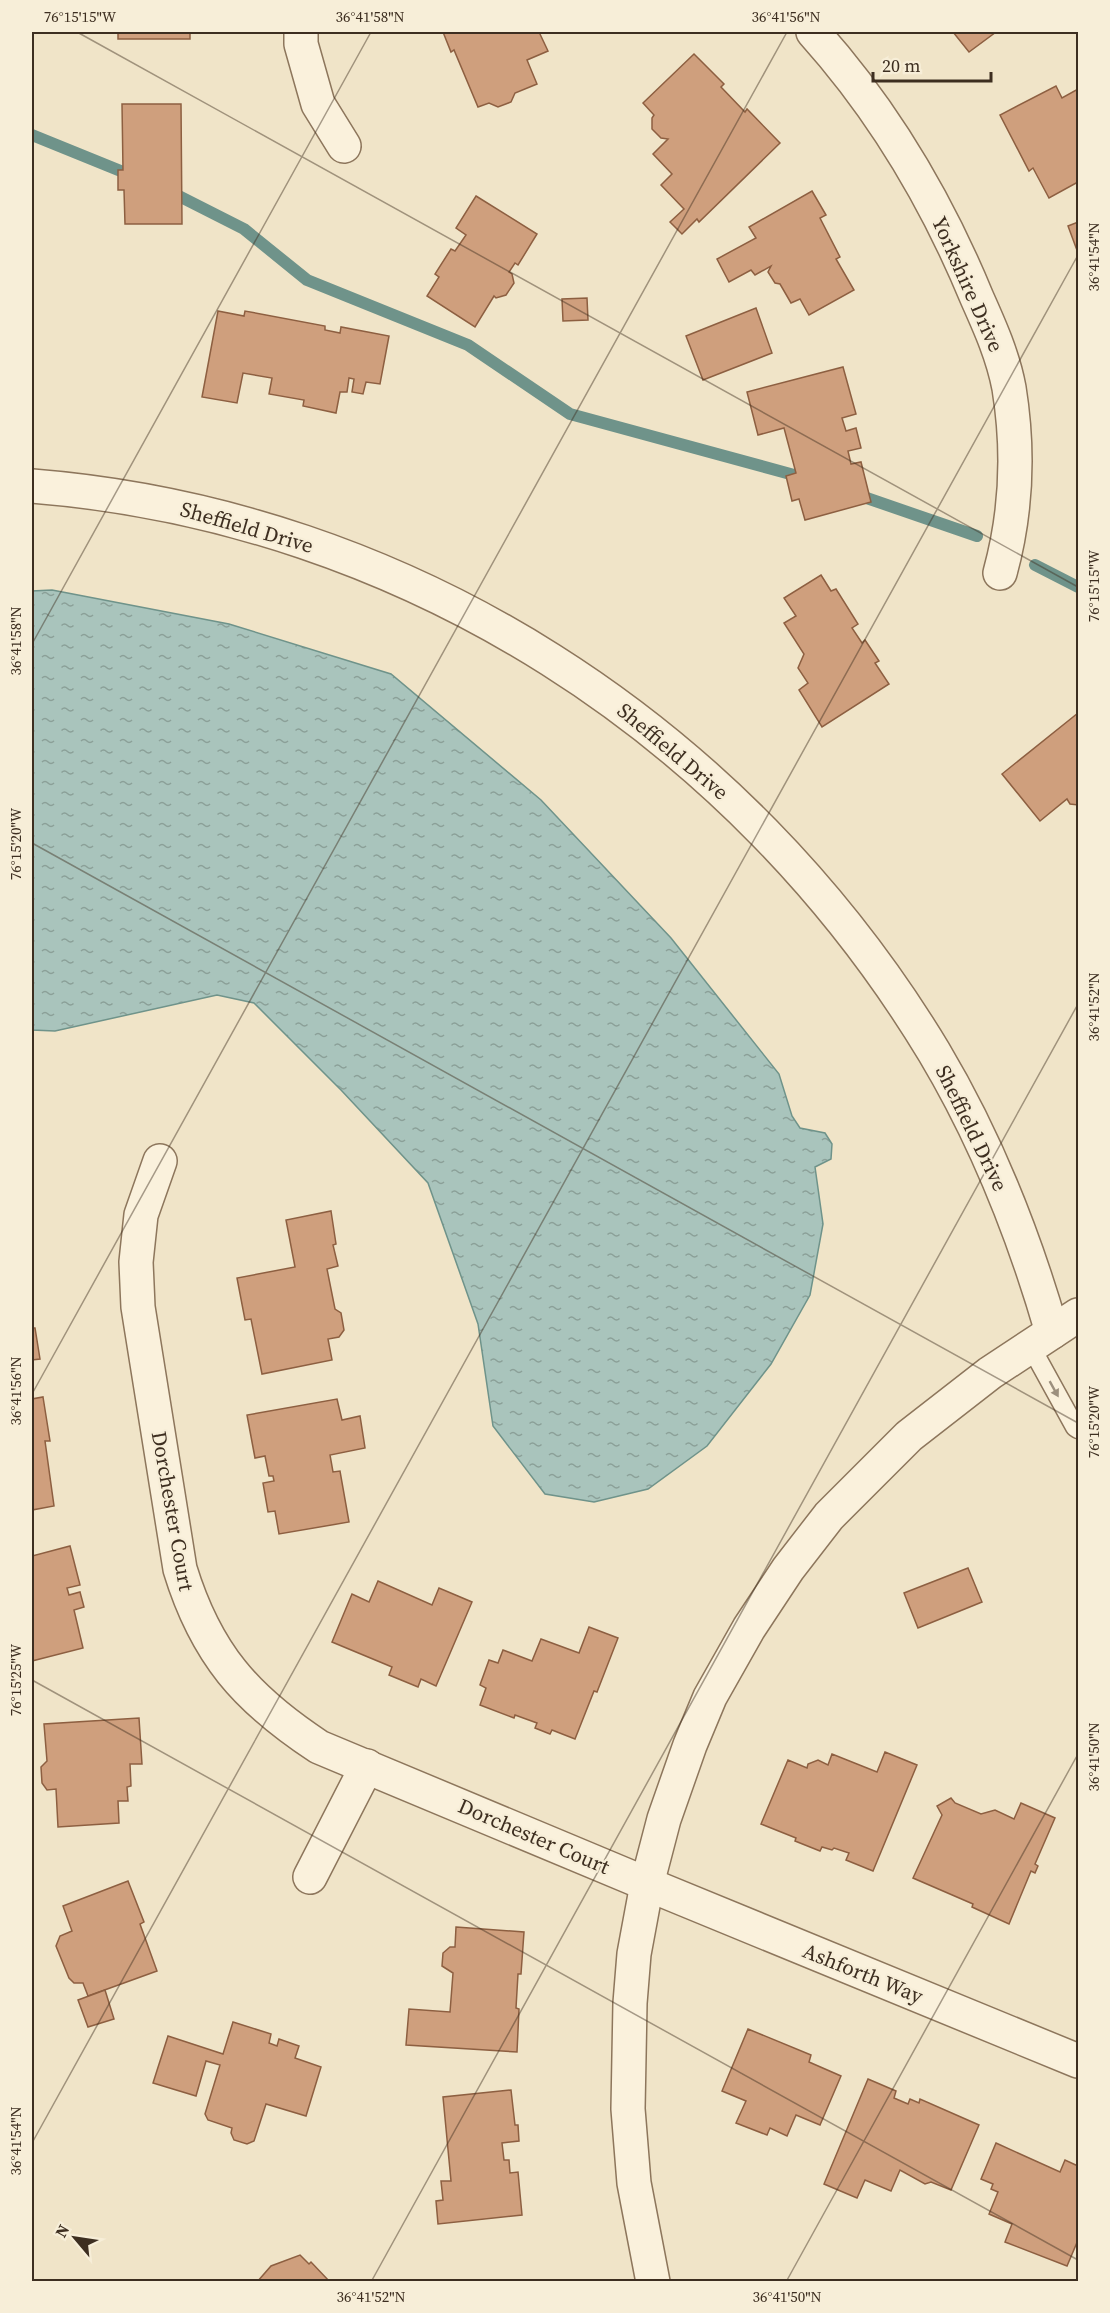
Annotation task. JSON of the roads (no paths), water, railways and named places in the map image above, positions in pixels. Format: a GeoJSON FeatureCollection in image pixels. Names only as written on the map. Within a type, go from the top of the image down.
{"type":"FeatureCollection","features":[{"type":"Feature","properties":{"kind":"street"},"geometry":{"type":"LineString","coordinates":[[301,32],[301,44],[318,104],[344,146]]}},
{"type":"Feature","properties":{"kind":"street","name":"Yorkshire Drive"},"geometry":{"type":"LineString","coordinates":[[813,32],[843,67],[897,141],[921,181],[960,255],[998,346],[1008,386],[1016,447],[1014,500],[1009,540],[1000,573]]}},
{"type":"Feature","properties":{"kind":"street","name":"Sheffield Drive"},"geometry":{"type":"LineString","coordinates":[[32,486],[147,500],[271,531],[347,557],[473,614],[516,637],[611,699],[684,756],[748,814],[813,883],[885,979],[934,1053],[976,1129],[1010,1205],[1054,1331]]}},
{"type":"Feature","properties":{"kind":"street","name":"Dorchester Court"},"geometry":{"type":"LineString","coordinates":[[160,1161],[141,1215],[136,1262],[138,1307],[180,1569],[190,1602],[212,1644],[236,1679],[282,1722],[319,1747],[647,1884]]}},
{"type":"Feature","properties":{"kind":"street"},"geometry":{"type":"LineString","coordinates":[[653,2282],[634,2183],[628,2109],[630,2003],[634,1954],[647,1884],[667,1808],[710,1697],[749,1628],[788,1569],[829,1516],[909,1436],[990,1373],[1054,1331]]}},
{"type":"Feature","properties":{"kind":"street"},"geometry":{"type":"LineString","coordinates":[[310,1877],[367,1766]]}},
{"type":"Feature","properties":{"kind":"street","name":"Ashforth Way"},"geometry":{"type":"LineString","coordinates":[[647,1884],[1078,2061]]}},
{"type":"Feature","properties":{"kind":"lane"},"geometry":{"type":"LineString","coordinates":[[1054,1331],[1075,1427],[1078,1429]]}},
{"type":"Feature","properties":{"kind":"water"},"geometry":{"type":"Polygon","coordinates":[[[52,590],[229,624],[391,674],[541,800],[671,938],[779,1074],[792,1116],[800,1128],[825,1133],[832,1144],[831,1159],[815,1167],[823,1224],[810,1295],[771,1364],[707,1446],[648,1489],[594,1502],[545,1494],[493,1426],[478,1324],[428,1183],[341,1090],[254,1003],[217,995],[55,1031],[32,1030],[32,591],[52,590]]]}},
{"type":"Feature","properties":{"kind":"waterway"},"geometry":{"type":"LineString","coordinates":[[32,135],[133,176]]}},
{"type":"Feature","properties":{"kind":"waterway"},"geometry":{"type":"LineString","coordinates":[[169,191],[244,229],[307,280],[468,345],[570,414],[805,478]]}},
{"type":"Feature","properties":{"kind":"waterway"},"geometry":{"type":"LineString","coordinates":[[855,494],[977,536]]}},
{"type":"Feature","properties":{"kind":"waterway"},"geometry":{"type":"LineString","coordinates":[[1035,565],[1078,587]]}}]}
